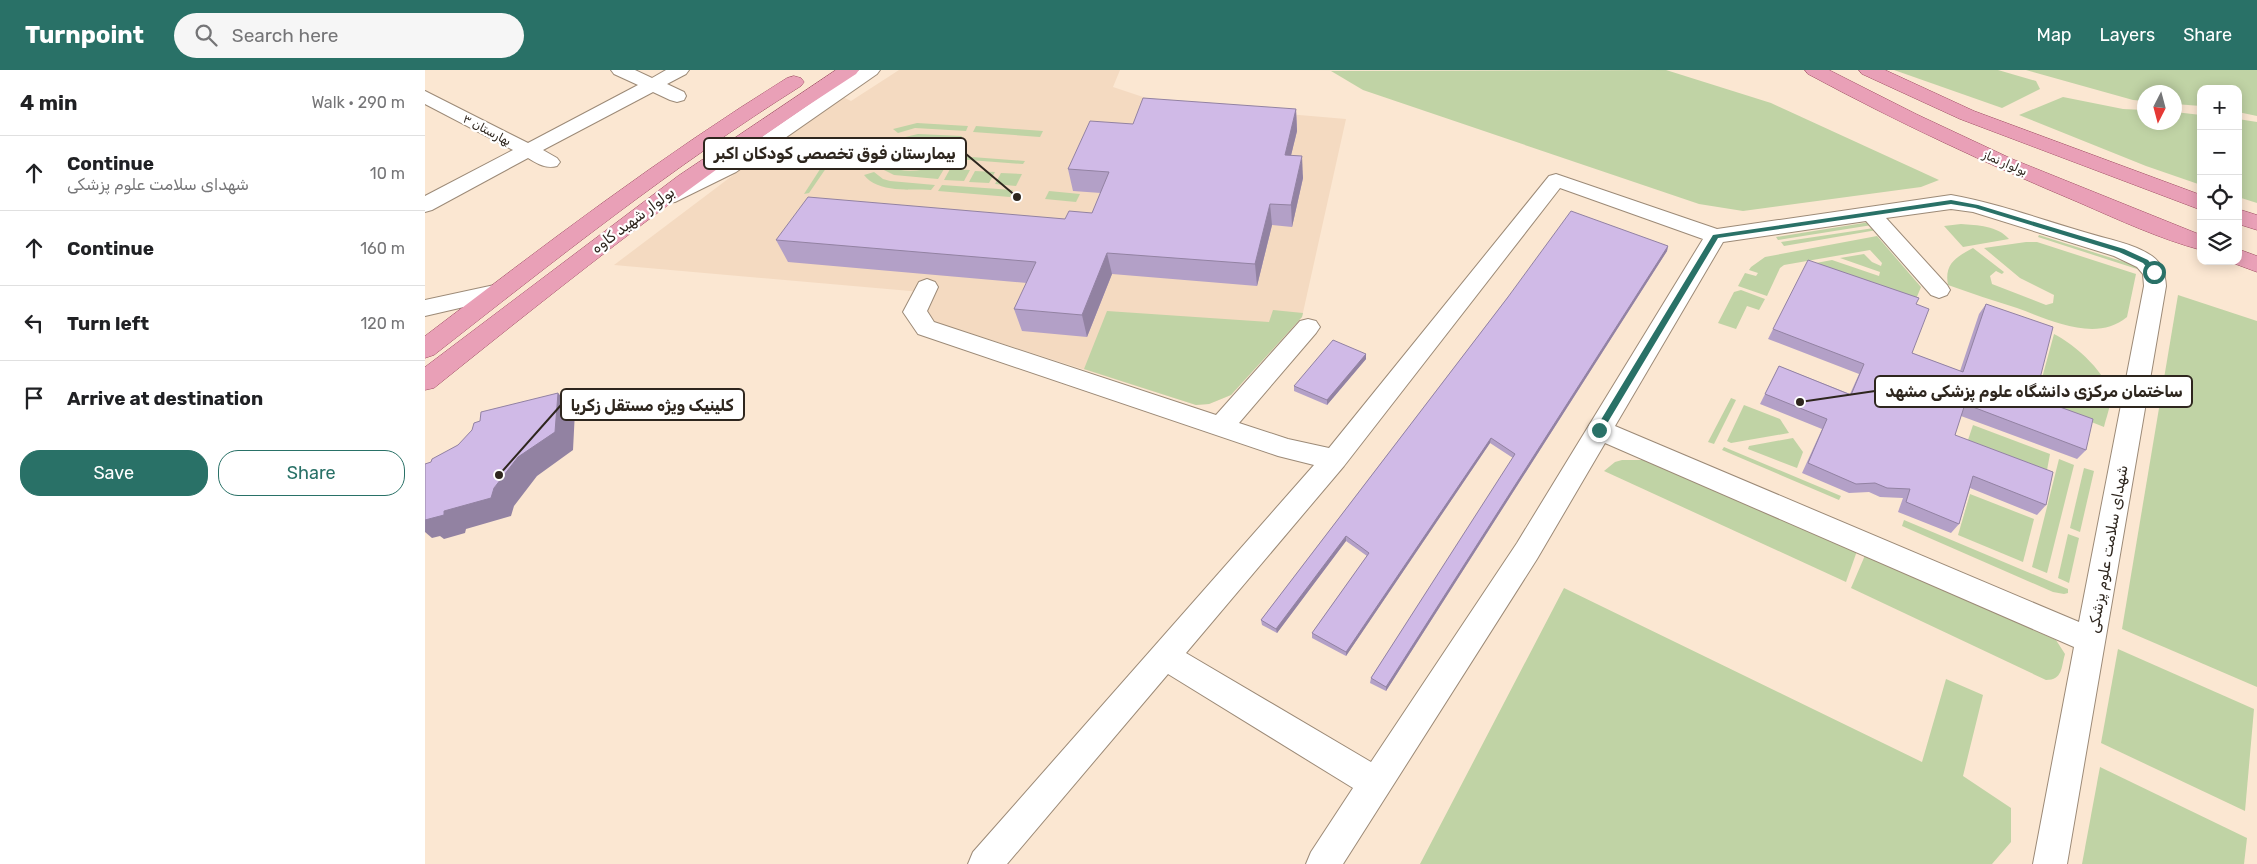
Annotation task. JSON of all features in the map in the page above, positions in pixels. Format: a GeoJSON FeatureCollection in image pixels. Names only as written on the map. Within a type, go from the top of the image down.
{"type":"FeatureCollection","features":[{"type":"Feature","properties":{"kind":"main road","name":"بولوار شهید کاوه"},"geometry":{"type":"LineString","coordinates":[[425,349],[623,198],[755,106],[815,70]]}},
{"type":"Feature","properties":{"kind":"main road","name":"بولوار شهید کاوه"},"geometry":{"type":"LineString","coordinates":[[425,381],[650,206],[778,114],[849,70]]}},
{"type":"Feature","properties":{"kind":"main road","name":"بولوار نماز"},"geometry":{"type":"LineString","coordinates":[[1815,70],[1939,134],[2141,220],[2197,241]]}},
{"type":"Feature","properties":{"kind":"main road"},"geometry":{"type":"LineString","coordinates":[[1869,70],[1967,115],[2197,201]]}},
{"type":"Feature","properties":{"kind":"main road"},"geometry":{"type":"LineString","coordinates":[[2242,217],[2257,223]]}},
{"type":"Feature","properties":{"kind":"main road"},"geometry":{"type":"LineString","coordinates":[[2242,258],[2257,264]]}},
{"type":"Feature","properties":{"kind":"street"},"geometry":{"type":"LineString","coordinates":[[620,70],[677,96]]}},
{"type":"Feature","properties":{"kind":"street"},"geometry":{"type":"LineString","coordinates":[[425,206],[679,70]]}},
{"type":"Feature","properties":{"kind":"street"},"geometry":{"type":"LineString","coordinates":[[650,206],[729,168],[871,70]]}},
{"type":"Feature","properties":{"kind":"street","name":"بهارستان ۳"},"geometry":{"type":"LineString","coordinates":[[425,98],[550,162]]}},
{"type":"Feature","properties":{"kind":"street"},"geometry":{"type":"LineString","coordinates":[[985,864],[1335,459],[1556,180],[1716,236],[1527,551],[1323,864]]}},
{"type":"Feature","properties":{"kind":"street","name":"شهدای سلامت علوم پزشکی"},"geometry":{"type":"LineString","coordinates":[[1716,236],[1873,215],[1951,202],[1976,206],[2122,250],[2145,262],[2154,272],[2155,286],[2050,864]]}},
{"type":"Feature","properties":{"kind":"street"},"geometry":{"type":"LineString","coordinates":[[1873,215],[1939,290]]}},
{"type":"Feature","properties":{"kind":"street"},"geometry":{"type":"LineString","coordinates":[[927,287],[915,312],[926,328],[1222,426],[1287,450],[1335,459]]}},
{"type":"Feature","properties":{"kind":"street"},"geometry":{"type":"LineString","coordinates":[[425,308],[499,292]]}},
{"type":"Feature","properties":{"kind":"street"},"geometry":{"type":"LineString","coordinates":[[1222,426],[1308,327]]}},
{"type":"Feature","properties":{"kind":"street"},"geometry":{"type":"LineString","coordinates":[[1599,430],[2092,641]]}},
{"type":"Feature","properties":{"kind":"street"},"geometry":{"type":"LineString","coordinates":[[1165,656],[1375,783]]}},
{"type":"Feature","properties":{"kind":"shaded area"},"geometry":{"type":"Polygon","coordinates":[[[899,70],[1120,70],[1113,87],[1161,103],[1346,119],[1302,317],[1231,395],[1209,404],[1196,405],[934,322],[926,314],[927,303],[933,293],[614,265],[794,129],[843,97],[851,101],[899,70]]]}},
{"type":"Feature","properties":{"kind":"green space"},"geometry":{"type":"Polygon","coordinates":[[[1666,70],[1771,103],[1939,180],[1921,187],[1743,211],[1699,204],[1363,90],[1331,71],[1666,70]]]}},
{"type":"Feature","properties":{"kind":"green space"},"geometry":{"type":"Polygon","coordinates":[[[1894,70],[1998,70],[2036,81],[2040,89],[2002,108],[1894,70]]]}},
{"type":"Feature","properties":{"kind":"green space"},"geometry":{"type":"Polygon","coordinates":[[[2026,70],[2257,70],[2257,116],[2242,113],[2242,85],[2197,85],[2197,106],[2182,105],[2182,85],[2137,85],[2137,100],[2026,70]]]}},
{"type":"Feature","properties":{"kind":"green space"},"geometry":{"type":"Polygon","coordinates":[[[2063,97],[2123,109],[2137,110],[2137,130],[2182,130],[2182,113],[2197,115],[2197,184],[2146,166],[2019,115],[2063,97]]]}},
{"type":"Feature","properties":{"kind":"green space"},"geometry":{"type":"Polygon","coordinates":[[[2242,120],[2257,122],[2257,203],[2242,198],[2242,120]]]}},
{"type":"Feature","properties":{"kind":"green space"},"geometry":{"type":"Polygon","coordinates":[[[917,123],[968,126],[966,131],[915,128],[898,133],[893,129],[917,123]]]}},
{"type":"Feature","properties":{"kind":"green space"},"geometry":{"type":"Polygon","coordinates":[[[976,126],[1043,131],[1040,137],[973,132],[976,126]]]}},
{"type":"Feature","properties":{"kind":"green space"},"geometry":{"type":"Polygon","coordinates":[[[918,134],[962,136],[956,146],[940,145],[925,139],[907,140],[901,138],[918,134]]]}},
{"type":"Feature","properties":{"kind":"green space"},"geometry":{"type":"Polygon","coordinates":[[[835,146],[840,148],[809,193],[804,194],[835,146]]]}},
{"type":"Feature","properties":{"kind":"green space"},"geometry":{"type":"Polygon","coordinates":[[[945,155],[1025,161],[1023,164],[943,158],[945,155]]]}},
{"type":"Feature","properties":{"kind":"green space"},"geometry":{"type":"Polygon","coordinates":[[[889,166],[909,171],[944,169],[938,179],[894,175],[882,169],[889,166]]]}},
{"type":"Feature","properties":{"kind":"green space"},"geometry":{"type":"Polygon","coordinates":[[[950,169],[970,170],[964,181],[944,180],[950,169]]]}},
{"type":"Feature","properties":{"kind":"green space"},"geometry":{"type":"Polygon","coordinates":[[[975,171],[995,172],[989,183],[969,182],[975,171]]]}},
{"type":"Feature","properties":{"kind":"green space"},"geometry":{"type":"Polygon","coordinates":[[[874,172],[883,179],[890,181],[935,185],[931,190],[895,189],[877,185],[864,175],[874,172]]]}},
{"type":"Feature","properties":{"kind":"green space"},"geometry":{"type":"Polygon","coordinates":[[[1001,173],[1022,174],[1016,186],[995,184],[1001,173]]]}},
{"type":"Feature","properties":{"kind":"green space"},"geometry":{"type":"Polygon","coordinates":[[[942,185],[1013,190],[1010,197],[938,191],[942,185]]]}},
{"type":"Feature","properties":{"kind":"green space"},"geometry":{"type":"Polygon","coordinates":[[[1049,191],[1080,194],[1076,202],[1045,199],[1049,191]]]}},
{"type":"Feature","properties":{"kind":"green space"},"geometry":{"type":"Polygon","coordinates":[[[1870,222],[1872,225],[1778,240],[1776,237],[1870,222]]]}},
{"type":"Feature","properties":{"kind":"green space"},"geometry":{"type":"Polygon","coordinates":[[[1961,224],[1993,229],[2009,239],[1963,247],[1944,226],[1961,224]]]}},
{"type":"Feature","properties":{"kind":"green space"},"geometry":{"type":"Polygon","coordinates":[[[1874,228],[1877,230],[1784,246],[1781,242],[1874,228]]]}},
{"type":"Feature","properties":{"kind":"green space"},"geometry":{"type":"Polygon","coordinates":[[[2039,235],[2137,266],[2137,269],[2038,237],[2039,235]]]}},
{"type":"Feature","properties":{"kind":"green space"},"geometry":{"type":"Polygon","coordinates":[[[1877,236],[1921,287],[1916,299],[1816,263],[1832,260],[1879,276],[1880,272],[1840,258],[1864,254],[1872,262],[1881,266],[1882,263],[1870,250],[1784,265],[1780,268],[1767,296],[1738,286],[1745,273],[1756,276],[1758,273],[1749,270],[1765,257],[1877,236]]]}},
{"type":"Feature","properties":{"kind":"green space"},"geometry":{"type":"Polygon","coordinates":[[[2037,242],[2136,274],[2127,317],[2115,325],[2101,328],[2073,327],[1948,285],[1947,278],[1950,266],[1957,258],[1973,248],[2004,272],[2002,274],[1996,271],[1990,276],[1992,284],[2046,305],[2053,303],[2054,295],[2020,278],[1984,248],[2037,242]]]}},
{"type":"Feature","properties":{"kind":"green space"},"geometry":{"type":"Polygon","coordinates":[[[1741,290],[1765,299],[1759,310],[1747,306],[1736,329],[1718,323],[1734,292],[1741,290]]]}},
{"type":"Feature","properties":{"kind":"green space"},"geometry":{"type":"Polygon","coordinates":[[[2178,295],[2257,321],[2257,687],[2122,629],[2178,295]]]}},
{"type":"Feature","properties":{"kind":"green space"},"geometry":{"type":"Polygon","coordinates":[[[1273,310],[1303,313],[1302,317],[1231,395],[1209,404],[1196,405],[1084,369],[1107,311],[1269,322],[1273,310]]]}},
{"type":"Feature","properties":{"kind":"green space"},"geometry":{"type":"Polygon","coordinates":[[[2054,334],[2062,338],[2090,361],[2105,381],[2110,400],[2104,427],[2036,400],[2054,334]]]}},
{"type":"Feature","properties":{"kind":"green space"},"geometry":{"type":"Polygon","coordinates":[[[1731,398],[1736,400],[1714,444],[1708,442],[1731,398]]]}},
{"type":"Feature","properties":{"kind":"green space"},"geometry":{"type":"Polygon","coordinates":[[[1744,405],[1780,419],[1789,433],[1731,443],[1727,441],[1744,405]]]}},
{"type":"Feature","properties":{"kind":"green space"},"geometry":{"type":"Polygon","coordinates":[[[1973,425],[2050,454],[2047,470],[1968,440],[1973,425]]]}},
{"type":"Feature","properties":{"kind":"green space"},"geometry":{"type":"Polygon","coordinates":[[[1793,438],[1803,452],[1797,468],[1748,449],[1749,446],[1793,438]]]}},
{"type":"Feature","properties":{"kind":"green space"},"geometry":{"type":"Polygon","coordinates":[[[1724,447],[1841,496],[1839,500],[1722,450],[1724,447]]]}},
{"type":"Feature","properties":{"kind":"green space"},"geometry":{"type":"Polygon","coordinates":[[[2059,459],[2074,465],[2047,573],[2032,567],[2059,459]]]}},
{"type":"Feature","properties":{"kind":"green space"},"geometry":{"type":"Polygon","coordinates":[[[1622,460],[1646,460],[1857,551],[1846,582],[1604,471],[1615,462],[1622,460]]]}},
{"type":"Feature","properties":{"kind":"green space"},"geometry":{"type":"Polygon","coordinates":[[[2084,468],[2094,471],[2080,532],[2070,528],[2084,468]]]}},
{"type":"Feature","properties":{"kind":"green space"},"geometry":{"type":"Polygon","coordinates":[[[1970,494],[2034,519],[2023,562],[1958,535],[1970,494]]]}},
{"type":"Feature","properties":{"kind":"green space"},"geometry":{"type":"Polygon","coordinates":[[[1904,520],[2068,589],[2068,593],[2053,592],[1902,526],[1904,520]]]}},
{"type":"Feature","properties":{"kind":"green space"},"geometry":{"type":"Polygon","coordinates":[[[2068,534],[2079,538],[2069,583],[2058,578],[2068,534]]]}},
{"type":"Feature","properties":{"kind":"green space"},"geometry":{"type":"Polygon","coordinates":[[[1866,553],[2056,640],[2065,654],[2060,672],[2056,678],[2046,680],[1851,588],[1866,553]]]}},
{"type":"Feature","properties":{"kind":"green space"},"geometry":{"type":"Polygon","coordinates":[[[1564,588],[1922,762],[1946,679],[1983,695],[1963,776],[2011,808],[2011,842],[1992,864],[1420,864],[1564,588]]]}},
{"type":"Feature","properties":{"kind":"green space"},"geometry":{"type":"Polygon","coordinates":[[[2118,649],[2254,709],[2245,811],[2101,743],[2118,649]]]}},
{"type":"Feature","properties":{"kind":"green space"},"geometry":{"type":"Polygon","coordinates":[[[2100,767],[2247,838],[2244,864],[2082,864],[2100,767]]]}},
{"type":"Feature","properties":{"kind":"building"},"geometry":{"type":"Polygon","coordinates":[[[1143,98],[1296,109],[1285,155],[1302,156],[1291,205],[1270,204],[1255,264],[1107,253],[1082,315],[1014,309],[1036,262],[776,240],[808,197],[1065,219],[1069,211],[1092,213],[1109,172],[1068,169],[1090,121],[1133,124],[1143,98]]]}},
{"type":"Feature","properties":{"kind":"building"},"geometry":{"type":"Polygon","coordinates":[[[1571,211],[1668,246],[1386,687],[1371,678],[1515,454],[1491,438],[1346,652],[1312,633],[1369,553],[1346,536],[1276,629],[1261,620],[1508,297],[1571,211]]]}},
{"type":"Feature","properties":{"kind":"building"},"geometry":{"type":"Polygon","coordinates":[[[1808,260],[1919,298],[1916,304],[1929,309],[1912,353],[1963,372],[1986,304],[2053,327],[2035,398],[2093,419],[2086,450],[1965,404],[1955,435],[2053,472],[2046,505],[1973,476],[1959,524],[1906,502],[1910,489],[1887,488],[1875,483],[1856,484],[1808,463],[1827,419],[1765,394],[1779,366],[1851,395],[1864,364],[1773,329],[1808,260]]]}},
{"type":"Feature","properties":{"kind":"building"},"geometry":{"type":"Polygon","coordinates":[[[1333,340],[1366,354],[1327,400],[1294,386],[1333,340]]]}},
{"type":"Feature","properties":{"kind":"building"},"geometry":{"type":"Polygon","coordinates":[[[558,393],[555,432],[518,457],[494,488],[491,498],[444,511],[444,515],[425,520],[425,464],[458,445],[472,430],[474,423],[480,421],[481,412],[558,393]]]}},
{"type":"Feature","properties":{"kind":"place","name":"بیمارستان فوق تخصصی کودکان اکبر"},"geometry":{"type":"Point","coordinates":[1017,197]}},
{"type":"Feature","properties":{"kind":"place","name":"ساختمان مرکزی دانشگاه علوم پزشکی مشهد"},"geometry":{"type":"Point","coordinates":[1800,402]}},
{"type":"Feature","properties":{"kind":"place","name":"کلینیک ویژه مستقل زکریا"},"geometry":{"type":"Point","coordinates":[499,475]}},
{"type":"Feature","properties":{"kind":"route"},"geometry":{"type":"LineString","coordinates":[[1599,430],[1716,236],[1873,215],[1951,202],[1976,206],[2122,250],[2145,262],[2154,272]]}}]}
